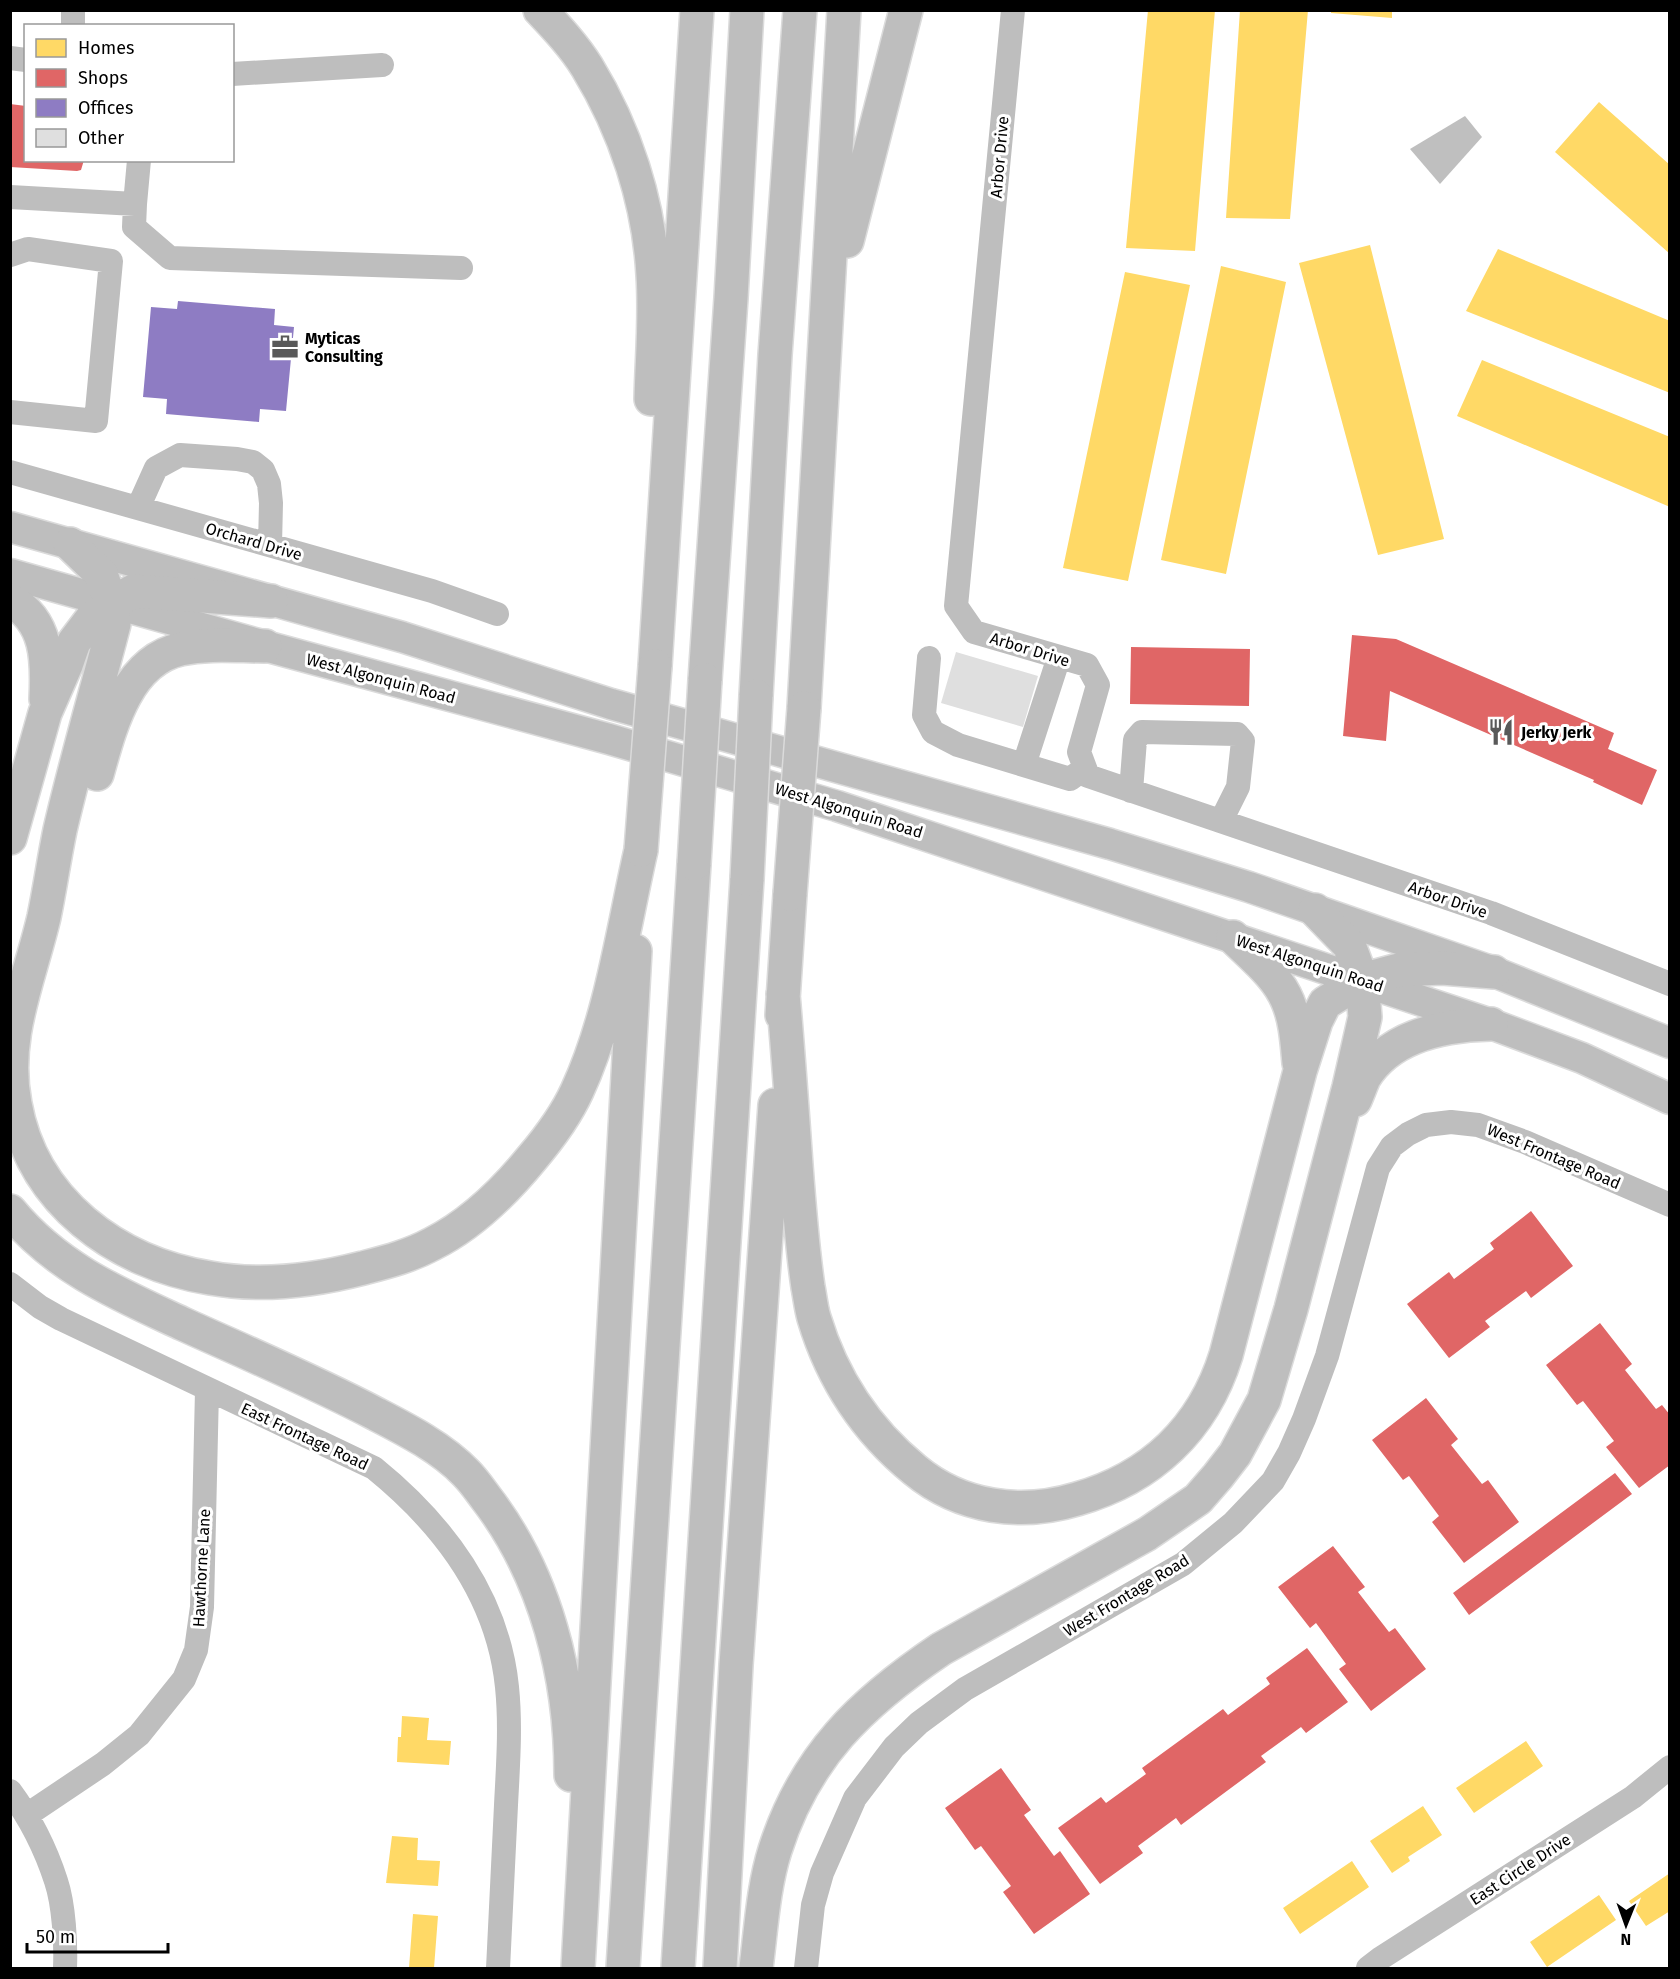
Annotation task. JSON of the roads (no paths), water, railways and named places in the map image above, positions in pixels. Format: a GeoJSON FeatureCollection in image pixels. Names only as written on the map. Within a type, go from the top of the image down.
{"type":"FeatureCollection","features":[{"type":"Feature","properties":{"kind":"highway"},"geometry":{"type":"LineString","coordinates":[[540,10],[566,38],[586,66],[608,105],[636,176],[650,239],[654,277],[650,426],[664,531]]}},
{"type":"Feature","properties":{"kind":"highway"},"geometry":{"type":"LineString","coordinates":[[578,1968],[641,850],[697,10]]}},
{"type":"Feature","properties":{"kind":"highway"},"geometry":{"type":"LineString","coordinates":[[623,1968],[731,298],[747,10]]}},
{"type":"Feature","properties":{"kind":"highway"},"geometry":{"type":"LineString","coordinates":[[678,1968],[747,879],[774,367],[800,10]]}},
{"type":"Feature","properties":{"kind":"highway"},"geometry":{"type":"LineString","coordinates":[[720,1968],[736,1665],[804,708],[844,10]]}},
{"type":"Feature","properties":{"kind":"highway"},"geometry":{"type":"LineString","coordinates":[[826,349],[851,219],[906,10]]}},
{"type":"Feature","properties":{"kind":"highway"},"geometry":{"type":"LineString","coordinates":[[70,544],[101,574],[111,603],[114,624],[60,830],[44,919],[16,1016],[11,1060],[15,1104],[22,1136],[34,1163],[62,1203],[97,1233],[133,1253],[180,1272],[212,1279],[255,1282],[302,1281],[335,1275],[406,1256],[433,1244],[479,1210],[531,1159],[557,1125],[576,1093],[608,1004],[641,850]]}},
{"type":"Feature","properties":{"kind":"highway"},"geometry":{"type":"LineString","coordinates":[[10,838],[45,713],[74,642],[93,617],[111,603],[133,591],[271,601]]}},
{"type":"Feature","properties":{"kind":"highway"},"geometry":{"type":"LineString","coordinates":[[10,600],[28,614],[41,633],[47,665],[45,713]]}},
{"type":"Feature","properties":{"kind":"highway"},"geometry":{"type":"LineString","coordinates":[[44,919],[77,844],[106,740],[117,712],[142,670],[164,655],[180,649],[205,646],[265,646]]}},
{"type":"Feature","properties":{"kind":"highway"},"geometry":{"type":"LineString","coordinates":[[756,1968],[774,1852],[800,1789],[836,1736],[860,1711],[909,1670],[940,1649],[1172,1518],[1198,1499],[1235,1454],[1264,1400],[1291,1309],[1365,1017],[1362,980],[1349,945],[1315,909]]}},
{"type":"Feature","properties":{"kind":"highway"},"geometry":{"type":"LineString","coordinates":[[1233,937],[1275,979],[1288,1000],[1295,1024],[1300,1071]]}},
{"type":"Feature","properties":{"kind":"highway"},"geometry":{"type":"LineString","coordinates":[[783,994],[803,1256],[813,1317],[829,1358],[858,1411],[875,1432],[927,1480],[951,1494],[975,1502],[1000,1507],[1052,1506],[1108,1489],[1133,1477],[1156,1461],[1188,1428],[1219,1377],[1300,1071],[1316,1021],[1325,1003],[1362,980],[1399,970],[1442,968],[1494,972]]}},
{"type":"Feature","properties":{"kind":"highway"},"geometry":{"type":"LineString","coordinates":[[1331,1157],[1365,1078],[1386,1053],[1426,1032],[1466,1025],[1491,1024]]}},
{"type":"Feature","properties":{"kind":"highway"},"geometry":{"type":"LineString","coordinates":[[10,1211],[45,1248],[90,1279],[347,1399],[399,1426],[440,1452],[467,1473],[500,1517],[530,1570],[551,1624],[571,1738],[569,1870],[572,1968]]}},
{"type":"Feature","properties":{"kind":"main road"},"geometry":{"type":"LineString","coordinates":[[10,527],[402,637],[611,704],[1110,844],[1315,909],[1494,972],[1670,1043]]}},
{"type":"Feature","properties":{"kind":"main road","name":"West Algonquin Road"},"geometry":{"type":"LineString","coordinates":[[10,574],[609,739],[837,806],[1491,1024],[1582,1058],[1670,1099]]}},
{"type":"Feature","properties":{"kind":"street","name":"Arbor Drive"},"geometry":{"type":"LineString","coordinates":[[1012,10],[956,606],[974,632],[1087,665],[1098,685],[1078,752],[1088,776],[1491,913],[1670,984]]}},
{"type":"Feature","properties":{"kind":"street"},"geometry":{"type":"LineString","coordinates":[[234,74],[382,65]]}},
{"type":"Feature","properties":{"kind":"street"},"geometry":{"type":"LineString","coordinates":[[139,162],[134,227],[170,258],[461,268]]}},
{"type":"Feature","properties":{"kind":"street"},"geometry":{"type":"LineString","coordinates":[[10,198],[135,204]]}},
{"type":"Feature","properties":{"kind":"street"},"geometry":{"type":"LineString","coordinates":[[10,255],[28,249],[111,261],[96,421],[10,412]]}},
{"type":"Feature","properties":{"kind":"street"},"geometry":{"type":"LineString","coordinates":[[138,508],[156,468],[180,455],[253,462],[263,470],[268,484],[271,503],[270,545]]}},
{"type":"Feature","properties":{"kind":"street","name":"Orchard Drive"},"geometry":{"type":"LineString","coordinates":[[10,472],[432,591],[497,614]]}},
{"type":"Feature","properties":{"kind":"street"},"geometry":{"type":"LineString","coordinates":[[1024,765],[1059,657]]}},
{"type":"Feature","properties":{"kind":"street"},"geometry":{"type":"LineString","coordinates":[[928,658],[924,715],[933,732],[958,745],[1070,779],[1085,768]]}},
{"type":"Feature","properties":{"kind":"street"},"geometry":{"type":"LineString","coordinates":[[1131,791],[1135,740],[1142,732],[1238,734],[1243,741],[1238,787],[1221,821]]}},
{"type":"Feature","properties":{"kind":"street","name":"West Frontage Road"},"geometry":{"type":"LineString","coordinates":[[806,1968],[813,1905],[822,1873],[855,1798],[894,1747],[920,1723],[965,1689],[1184,1564],[1233,1523],[1273,1481],[1304,1419],[1327,1356],[1378,1168],[1392,1146],[1408,1134],[1426,1125],[1450,1122],[1478,1125],[1525,1142],[1670,1205]]}},
{"type":"Feature","properties":{"kind":"street","name":"East Frontage Road"},"geometry":{"type":"LineString","coordinates":[[10,1284],[40,1307],[61,1319],[374,1468],[416,1505],[437,1528],[474,1581],[498,1643],[505,1669],[509,1706],[509,1747],[498,1968]]}},
{"type":"Feature","properties":{"kind":"street","name":"Hawthorne Lane"},"geometry":{"type":"LineString","coordinates":[[27,1815],[103,1764],[140,1735],[184,1679],[196,1650],[202,1608],[207,1390]]}},
{"type":"Feature","properties":{"kind":"street","name":"East Circle Drive"},"geometry":{"type":"LineString","coordinates":[[1368,1968],[1633,1797],[1670,1767]]}},
{"type":"Feature","properties":{"kind":"street"},"geometry":{"type":"LineString","coordinates":[[10,1791],[27,1815],[57,1883],[64,1933],[65,1968]]}},
{"type":"Feature","properties":{"kind":"place","name":"Myticas Consulting"},"geometry":{"type":"Point","coordinates":[285,347]}},
{"type":"Feature","properties":{"kind":"place","name":"Jerky Jerk"},"geometry":{"type":"Point","coordinates":[1501,732]}}]}
